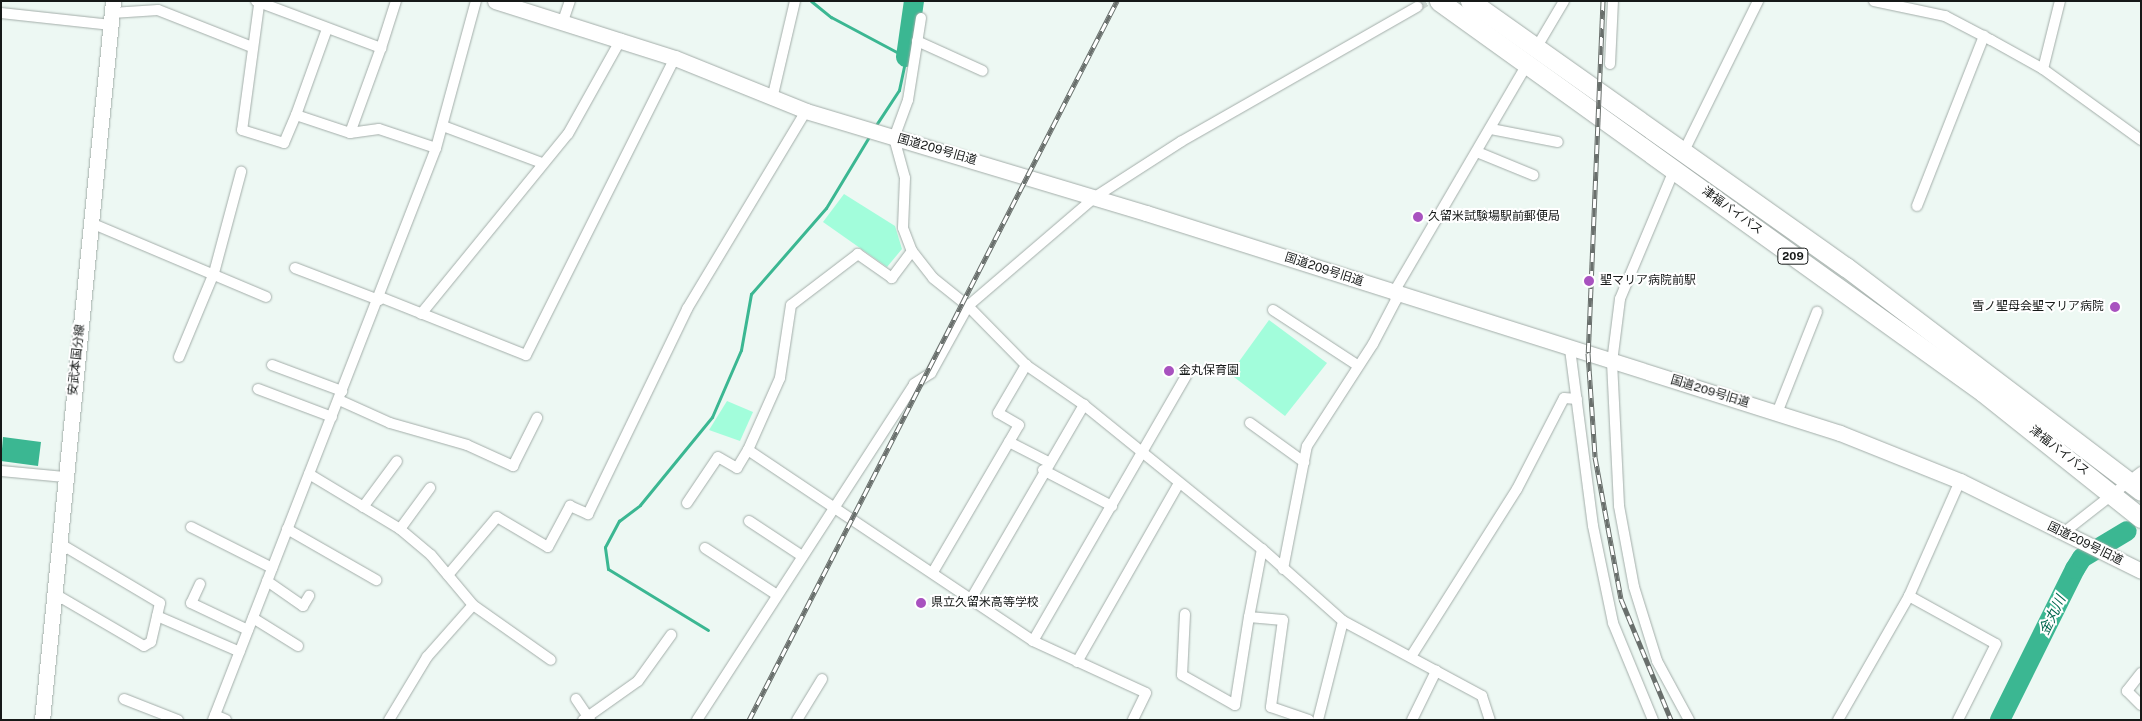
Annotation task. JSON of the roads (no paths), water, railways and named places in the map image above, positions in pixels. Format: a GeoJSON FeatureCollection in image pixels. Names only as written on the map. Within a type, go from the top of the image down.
{"type":"FeatureCollection","features":[{"type":"Feature","properties":{"kind":"highway","name":"津福バイパス"},"geometry":{"type":"LineString","coordinates":[[1439,1],[1528,64],[1900,307],[2137,482]]}},
{"type":"Feature","properties":{"kind":"highway","name":"津福バイパス"},"geometry":{"type":"LineString","coordinates":[[1470,1],[1537,47],[1679,161],[1983,392],[2141,518]]}},
{"type":"Feature","properties":{"kind":"street"},"geometry":{"type":"LineString","coordinates":[[350,133],[382,48],[396,1]]}},
{"type":"Feature","properties":{"kind":"street"},"geometry":{"type":"LineString","coordinates":[[226,720],[214,717],[380,298],[436,148],[476,1]]}},
{"type":"Feature","properties":{"kind":"street","name":"国道209号旧道"},"geometry":{"type":"LineString","coordinates":[[495,1],[621,39],[675,58],[806,112],[1095,198],[1777,413],[1960,481],[2141,571]]}},
{"type":"Feature","properties":{"kind":"street"},"geometry":{"type":"LineString","coordinates":[[563,22],[570,1]]}},
{"type":"Feature","properties":{"kind":"street"},"geometry":{"type":"LineString","coordinates":[[772,99],[794,1]]}},
{"type":"Feature","properties":{"kind":"street"},"geometry":{"type":"LineString","coordinates":[[697,720],[914,384],[931,373],[968,306],[1095,198],[1182,141],[1417,7],[1407,1]]}},
{"type":"Feature","properties":{"kind":"street"},"geometry":{"type":"LineString","coordinates":[[1283,569],[1307,446],[1396,300],[1394,292],[1564,1]]}},
{"type":"Feature","properties":{"kind":"street"},"geometry":{"type":"LineString","coordinates":[[1610,64],[1613,1]]}},
{"type":"Feature","properties":{"kind":"street"},"geometry":{"type":"LineString","coordinates":[[1688,720],[1657,661],[1634,587],[1619,506],[1612,362],[1620,298],[1679,161],[1758,1]]}},
{"type":"Feature","properties":{"kind":"street"},"geometry":{"type":"LineString","coordinates":[[1874,1],[1945,16],[1984,36],[2043,69],[2141,140]]}},
{"type":"Feature","properties":{"kind":"street"},"geometry":{"type":"LineString","coordinates":[[2043,69],[2060,1]]}},
{"type":"Feature","properties":{"kind":"street"},"geometry":{"type":"LineString","coordinates":[[327,29],[284,143],[242,130],[257,3],[382,48]]}},
{"type":"Feature","properties":{"kind":"street"},"geometry":{"type":"LineString","coordinates":[[1,14],[112,13],[158,10],[252,47]]}},
{"type":"Feature","properties":{"kind":"street","name":"安武本国分線"},"geometry":{"type":"LineString","coordinates":[[42,720],[112,13]]}},
{"type":"Feature","properties":{"kind":"street"},"geometry":{"type":"LineString","coordinates":[[921,18],[908,100],[894,138],[905,178],[903,228],[912,251],[933,278],[968,306],[1026,365],[1084,405],[1262,549],[1343,621],[1412,655],[1436,671],[1482,696],[1490,720]]}},
{"type":"Feature","properties":{"kind":"street"},"geometry":{"type":"LineString","coordinates":[[1918,206],[1984,36]]}},
{"type":"Feature","properties":{"kind":"street"},"geometry":{"type":"LineString","coordinates":[[421,314],[542,163],[568,134],[621,39]]}},
{"type":"Feature","properties":{"kind":"street"},"geometry":{"type":"LineString","coordinates":[[917,41],[983,72]]}},
{"type":"Feature","properties":{"kind":"street"},"geometry":{"type":"LineString","coordinates":[[295,268],[380,298],[526,355],[675,58]]}},
{"type":"Feature","properties":{"kind":"street"},"geometry":{"type":"LineString","coordinates":[[448,575],[498,517],[548,548],[570,506],[588,514],[687,309],[806,112]]}},
{"type":"Feature","properties":{"kind":"street"},"geometry":{"type":"LineString","coordinates":[[296,115],[350,133],[379,129],[436,148]]}},
{"type":"Feature","properties":{"kind":"street"},"geometry":{"type":"LineString","coordinates":[[443,126],[542,163]]}},
{"type":"Feature","properties":{"kind":"street"},"geometry":{"type":"LineString","coordinates":[[1491,128],[1558,142]]}},
{"type":"Feature","properties":{"kind":"street"},"geometry":{"type":"LineString","coordinates":[[1477,152],[1533,175]]}},
{"type":"Feature","properties":{"kind":"street"},"geometry":{"type":"LineString","coordinates":[[179,357],[214,273],[241,172]]}},
{"type":"Feature","properties":{"kind":"street"},"geometry":{"type":"LineString","coordinates":[[91,223],[214,273],[266,297]]}},
{"type":"Feature","properties":{"kind":"street"},"geometry":{"type":"LineString","coordinates":[[687,503],[718,457],[737,468],[748,450],[780,378],[791,305],[858,254],[892,278],[912,251]]}},
{"type":"Feature","properties":{"kind":"street"},"geometry":{"type":"LineString","coordinates":[[1273,310],[1357,365]]}},
{"type":"Feature","properties":{"kind":"street"},"geometry":{"type":"LineString","coordinates":[[1777,413],[1817,312]]}},
{"type":"Feature","properties":{"kind":"street"},"geometry":{"type":"LineString","coordinates":[[1570,349],[1593,526],[1613,623],[1653,720]]}},
{"type":"Feature","properties":{"kind":"street"},"geometry":{"type":"LineString","coordinates":[[272,365],[513,466],[537,418]]}},
{"type":"Feature","properties":{"kind":"street"},"geometry":{"type":"LineString","coordinates":[[933,572],[1019,425],[998,413],[1026,365]]}},
{"type":"Feature","properties":{"kind":"street"},"geometry":{"type":"LineString","coordinates":[[1033,641],[1186,376]]}},
{"type":"Feature","properties":{"kind":"street"},"geometry":{"type":"LineString","coordinates":[[258,389],[332,417]]}},
{"type":"Feature","properties":{"kind":"street"},"geometry":{"type":"LineString","coordinates":[[1412,655],[1518,489],[1564,398],[1577,399]]}},
{"type":"Feature","properties":{"kind":"street"},"geometry":{"type":"LineString","coordinates":[[971,598],[1045,466],[1084,405]]}},
{"type":"Feature","properties":{"kind":"street"},"geometry":{"type":"LineString","coordinates":[[1250,423],[1304,462]]}},
{"type":"Feature","properties":{"kind":"street"},"geometry":{"type":"LineString","coordinates":[[1009,442],[1112,506]]}},
{"type":"Feature","properties":{"kind":"street"},"geometry":{"type":"LineString","coordinates":[[748,450],[833,509],[933,572],[1033,641],[1146,693],[1137,718]]}},
{"type":"Feature","properties":{"kind":"street"},"geometry":{"type":"LineString","coordinates":[[363,507],[398,461]]}},
{"type":"Feature","properties":{"kind":"street"},"geometry":{"type":"LineString","coordinates":[[1,470],[65,478]]}},
{"type":"Feature","properties":{"kind":"street"},"geometry":{"type":"LineString","coordinates":[[309,474],[400,529],[448,575],[473,605],[551,660]]}},
{"type":"Feature","properties":{"kind":"street"},"geometry":{"type":"LineString","coordinates":[[1838,720],[1909,596],[1960,481]]}},
{"type":"Feature","properties":{"kind":"street"},"geometry":{"type":"LineString","coordinates":[[2063,533],[2112,493],[2137,482]]}},
{"type":"Feature","properties":{"kind":"street"},"geometry":{"type":"LineString","coordinates":[[1077,662],[1179,483]]}},
{"type":"Feature","properties":{"kind":"street"},"geometry":{"type":"LineString","coordinates":[[400,529],[430,488]]}},
{"type":"Feature","properties":{"kind":"street"},"geometry":{"type":"LineString","coordinates":[[749,521],[802,556]]}},
{"type":"Feature","properties":{"kind":"street"},"geometry":{"type":"LineString","coordinates":[[191,527],[272,568]]}},
{"type":"Feature","properties":{"kind":"street"},"geometry":{"type":"LineString","coordinates":[[287,529],[376,580]]}},
{"type":"Feature","properties":{"kind":"street"},"geometry":{"type":"LineString","coordinates":[[55,594],[144,646],[151,642],[160,603],[59,543]]}},
{"type":"Feature","properties":{"kind":"street"},"geometry":{"type":"LineString","coordinates":[[705,548],[777,594]]}},
{"type":"Feature","properties":{"kind":"street"},"geometry":{"type":"LineString","coordinates":[[1185,614],[1182,675],[1234,706],[1262,549]]}},
{"type":"Feature","properties":{"kind":"street"},"geometry":{"type":"LineString","coordinates":[[267,581],[303,606],[309,596]]}},
{"type":"Feature","properties":{"kind":"street"},"geometry":{"type":"LineString","coordinates":[[200,584],[191,603],[248,630]]}},
{"type":"Feature","properties":{"kind":"street"},"geometry":{"type":"LineString","coordinates":[[1909,596],[1996,644],[1958,720]]}},
{"type":"Feature","properties":{"kind":"street"},"geometry":{"type":"LineString","coordinates":[[389,720],[427,657],[473,605]]}},
{"type":"Feature","properties":{"kind":"street"},"geometry":{"type":"LineString","coordinates":[[157,616],[240,652]]}},
{"type":"Feature","properties":{"kind":"street"},"geometry":{"type":"LineString","coordinates":[[1249,616],[1283,620],[1271,707],[1309,720]]}},
{"type":"Feature","properties":{"kind":"street"},"geometry":{"type":"LineString","coordinates":[[253,618],[298,646]]}},
{"type":"Feature","properties":{"kind":"street"},"geometry":{"type":"LineString","coordinates":[[1318,720],[1343,621]]}},
{"type":"Feature","properties":{"kind":"street"},"geometry":{"type":"LineString","coordinates":[[576,699],[587,719],[638,681],[671,635]]}},
{"type":"Feature","properties":{"kind":"street"},"geometry":{"type":"LineString","coordinates":[[1412,720],[1436,671]]}},
{"type":"Feature","properties":{"kind":"street"},"geometry":{"type":"LineString","coordinates":[[2141,673],[2126,691],[2141,705]]}},
{"type":"Feature","properties":{"kind":"street"},"geometry":{"type":"LineString","coordinates":[[797,720],[822,679]]}},
{"type":"Feature","properties":{"kind":"street"},"geometry":{"type":"LineString","coordinates":[[124,699],[178,720]]}},
{"type":"Feature","properties":{"kind":"waterway"},"geometry":{"type":"LineString","coordinates":[[811,1],[831,17],[906,57],[899,90],[874,128]]}},
{"type":"Feature","properties":{"kind":"waterway"},"geometry":{"type":"LineString","coordinates":[[906,57],[914,1]]}},
{"type":"Feature","properties":{"kind":"waterway"},"geometry":{"type":"LineString","coordinates":[[708,630],[608,569],[605,547],[619,521],[640,505],[712,417],[741,350],[751,294],[826,208],[870,135]]}},
{"type":"Feature","properties":{"kind":"waterway","name":"金丸川"},"geometry":{"type":"LineString","coordinates":[[2000,720],[2082,558],[2127,531]]}},
{"type":"Feature","properties":{"kind":"tunnel"},"geometry":{"type":"LineString","coordinates":[[1417,7],[1427,1]]}},
{"type":"Feature","properties":{"kind":"railway"},"geometry":{"type":"LineString","coordinates":[[749,720],[1117,1]]}},
{"type":"Feature","properties":{"kind":"railway"},"geometry":{"type":"LineString","coordinates":[[1603,1],[1588,353],[1595,457],[1621,599],[1671,720]]}},
{"type":"Feature","properties":{"kind":"place","name":"久留米試験場駅前郵便局"},"geometry":{"type":"Point","coordinates":[1418,217]}},
{"type":"Feature","properties":{"kind":"place","name":"聖マリア病院前駅"},"geometry":{"type":"Point","coordinates":[1589,281]}},
{"type":"Feature","properties":{"kind":"place","name":"雪ノ聖母会聖マリア病院"},"geometry":{"type":"Point","coordinates":[2115,307]}},
{"type":"Feature","properties":{"kind":"place","name":"金丸保育園"},"geometry":{"type":"Point","coordinates":[1169,371]}},
{"type":"Feature","properties":{"kind":"place","name":"県立久留米高等学校"},"geometry":{"type":"Point","coordinates":[921,603]}}]}
